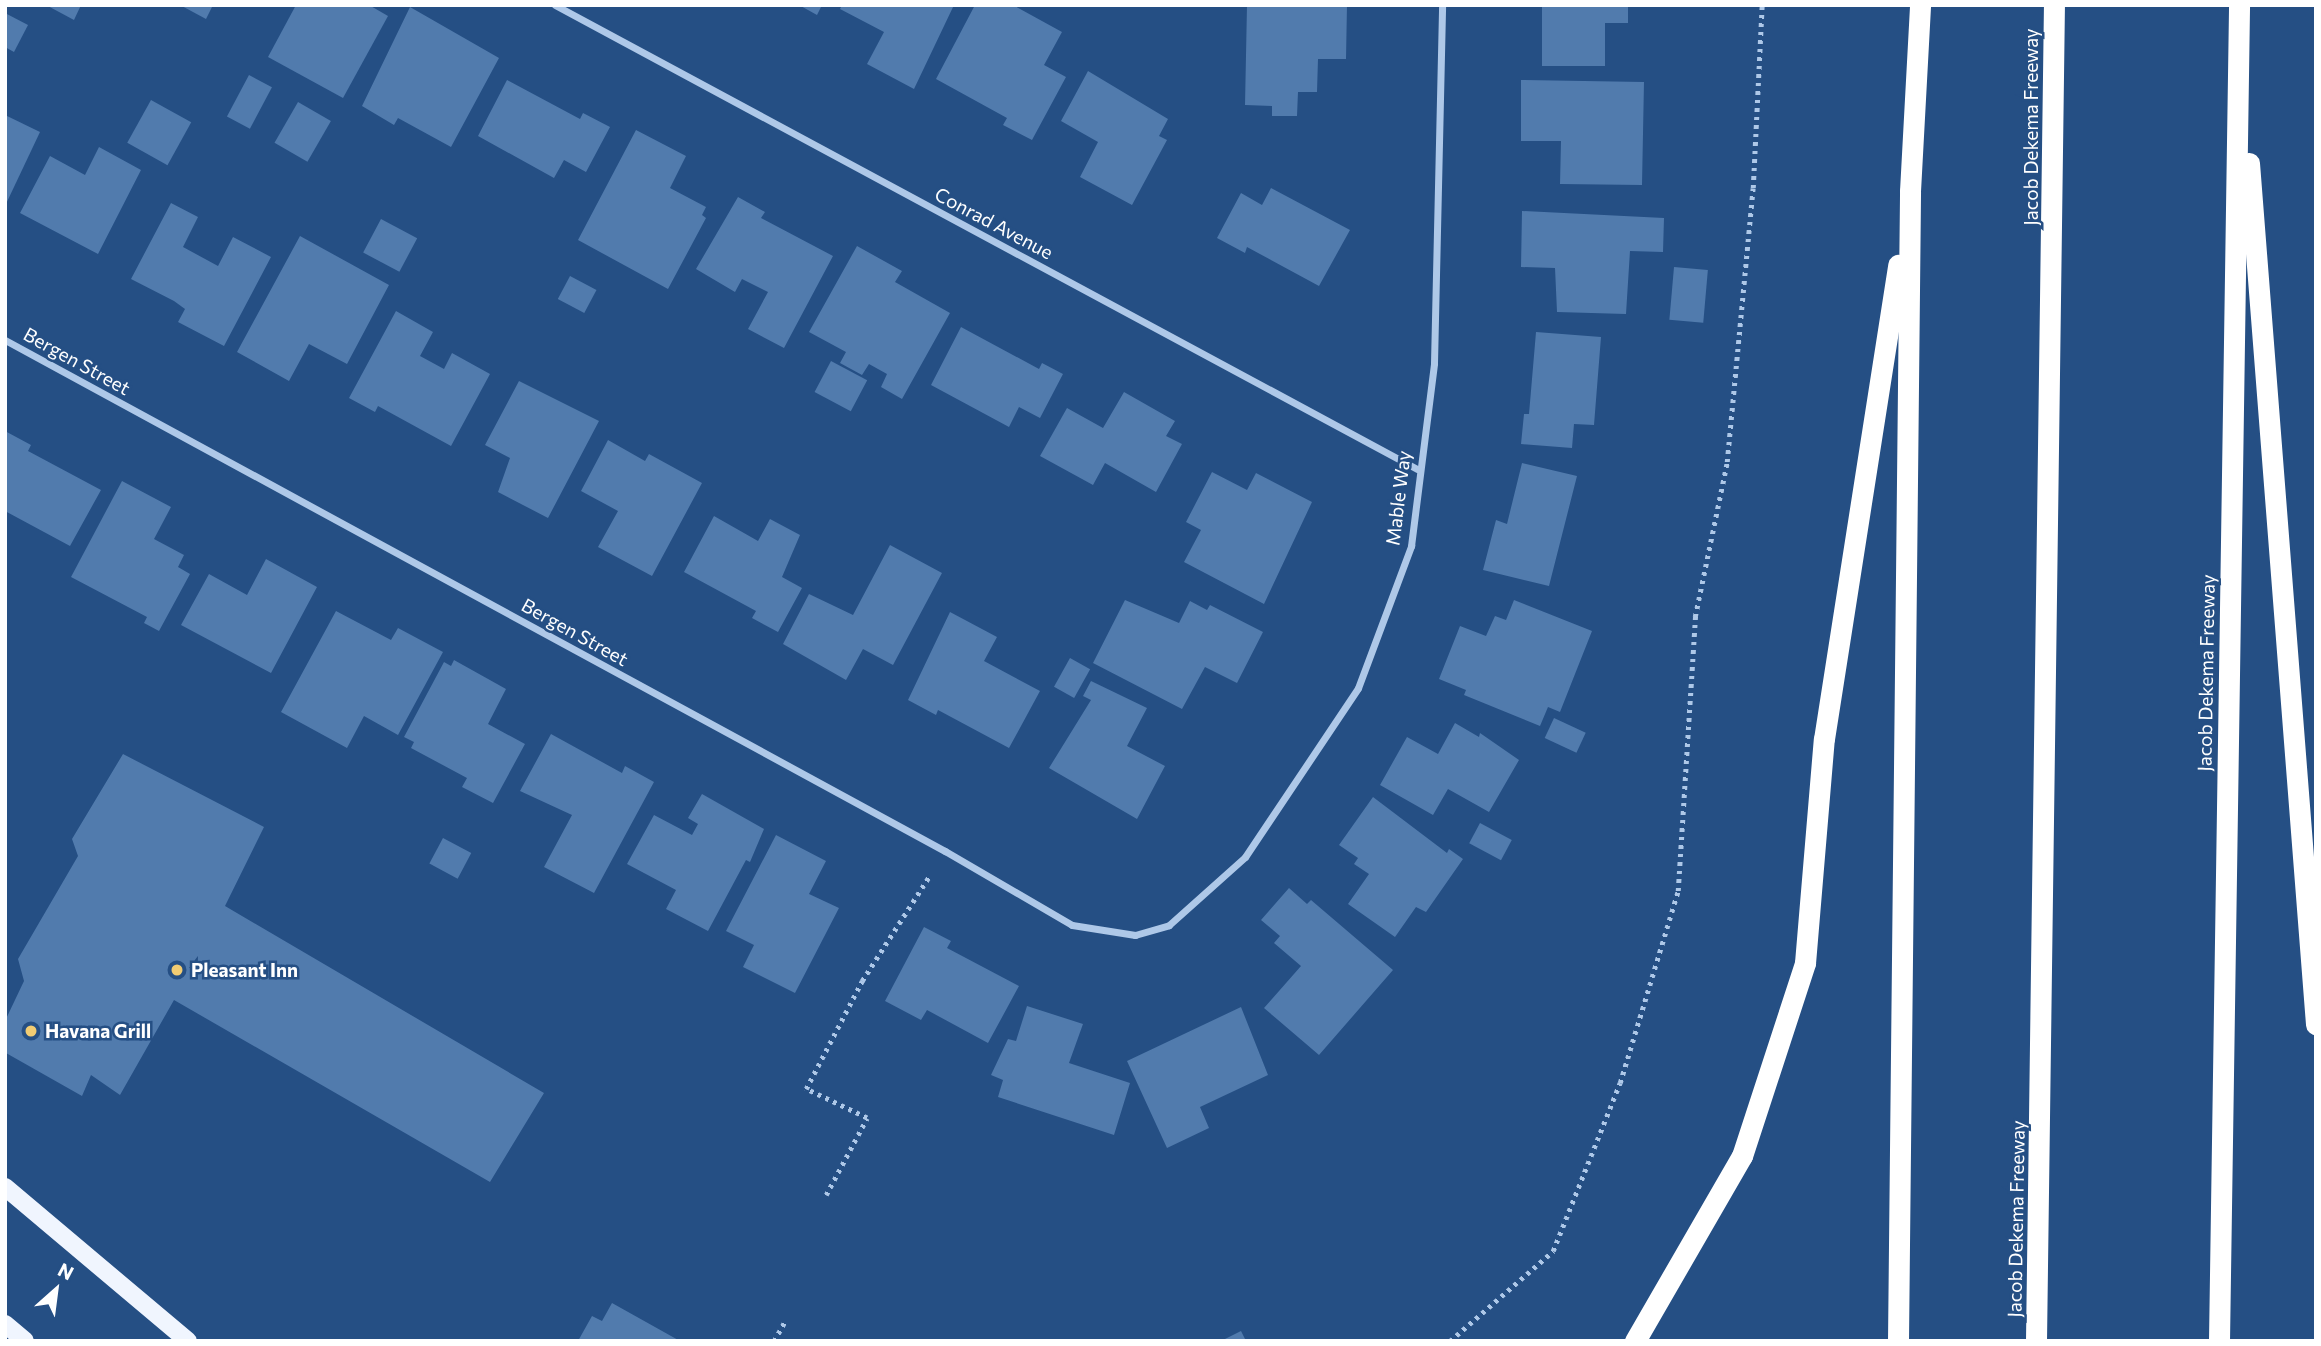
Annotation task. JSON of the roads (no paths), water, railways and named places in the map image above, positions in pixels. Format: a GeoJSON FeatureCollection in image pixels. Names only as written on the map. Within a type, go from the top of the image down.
{"type":"FeatureCollection","features":[{"type":"Feature","properties":{"kind":"highway"},"geometry":{"type":"LineString","coordinates":[[1898,1341],[1910,191],[1920,5]]}},
{"type":"Feature","properties":{"kind":"highway","name":"Jacob Dekema Freeway"},"geometry":{"type":"LineString","coordinates":[[2036,1341],[2054,5]]}},
{"type":"Feature","properties":{"kind":"highway","name":"Jacob Dekema Freeway"},"geometry":{"type":"LineString","coordinates":[[2219,1341],[2239,5]]}},
{"type":"Feature","properties":{"kind":"highway"},"geometry":{"type":"LineString","coordinates":[[2238,32],[2316,1024]]}},
{"type":"Feature","properties":{"kind":"highway"},"geometry":{"type":"LineString","coordinates":[[1634,1341],[1742,1156],[1805,963],[1824,739],[1910,191]]}},
{"type":"Feature","properties":{"kind":"main road"},"geometry":{"type":"LineString","coordinates":[[5,1187],[188,1341]]}},
{"type":"Feature","properties":{"kind":"main road"},"geometry":{"type":"LineString","coordinates":[[5,1324],[26,1341]]}},
{"type":"Feature","properties":{"kind":"street","name":"Conrad Avenue"},"geometry":{"type":"LineString","coordinates":[[555,5],[1417,469]]}},
{"type":"Feature","properties":{"kind":"street","name":"Mable Way"},"geometry":{"type":"LineString","coordinates":[[1135,935],[1169,925],[1245,857],[1358,688],[1411,546],[1417,469],[1434,363],[1443,5]]}},
{"type":"Feature","properties":{"kind":"street","name":"Bergen Street"},"geometry":{"type":"LineString","coordinates":[[5,340],[945,850],[1072,925],[1135,935]]}},
{"type":"Feature","properties":{"kind":"place","name":"Pleasant Inn"},"geometry":{"type":"Point","coordinates":[177,970]}},
{"type":"Feature","properties":{"kind":"place","name":"Havana Grill"},"geometry":{"type":"Point","coordinates":[31,1031]}}]}
